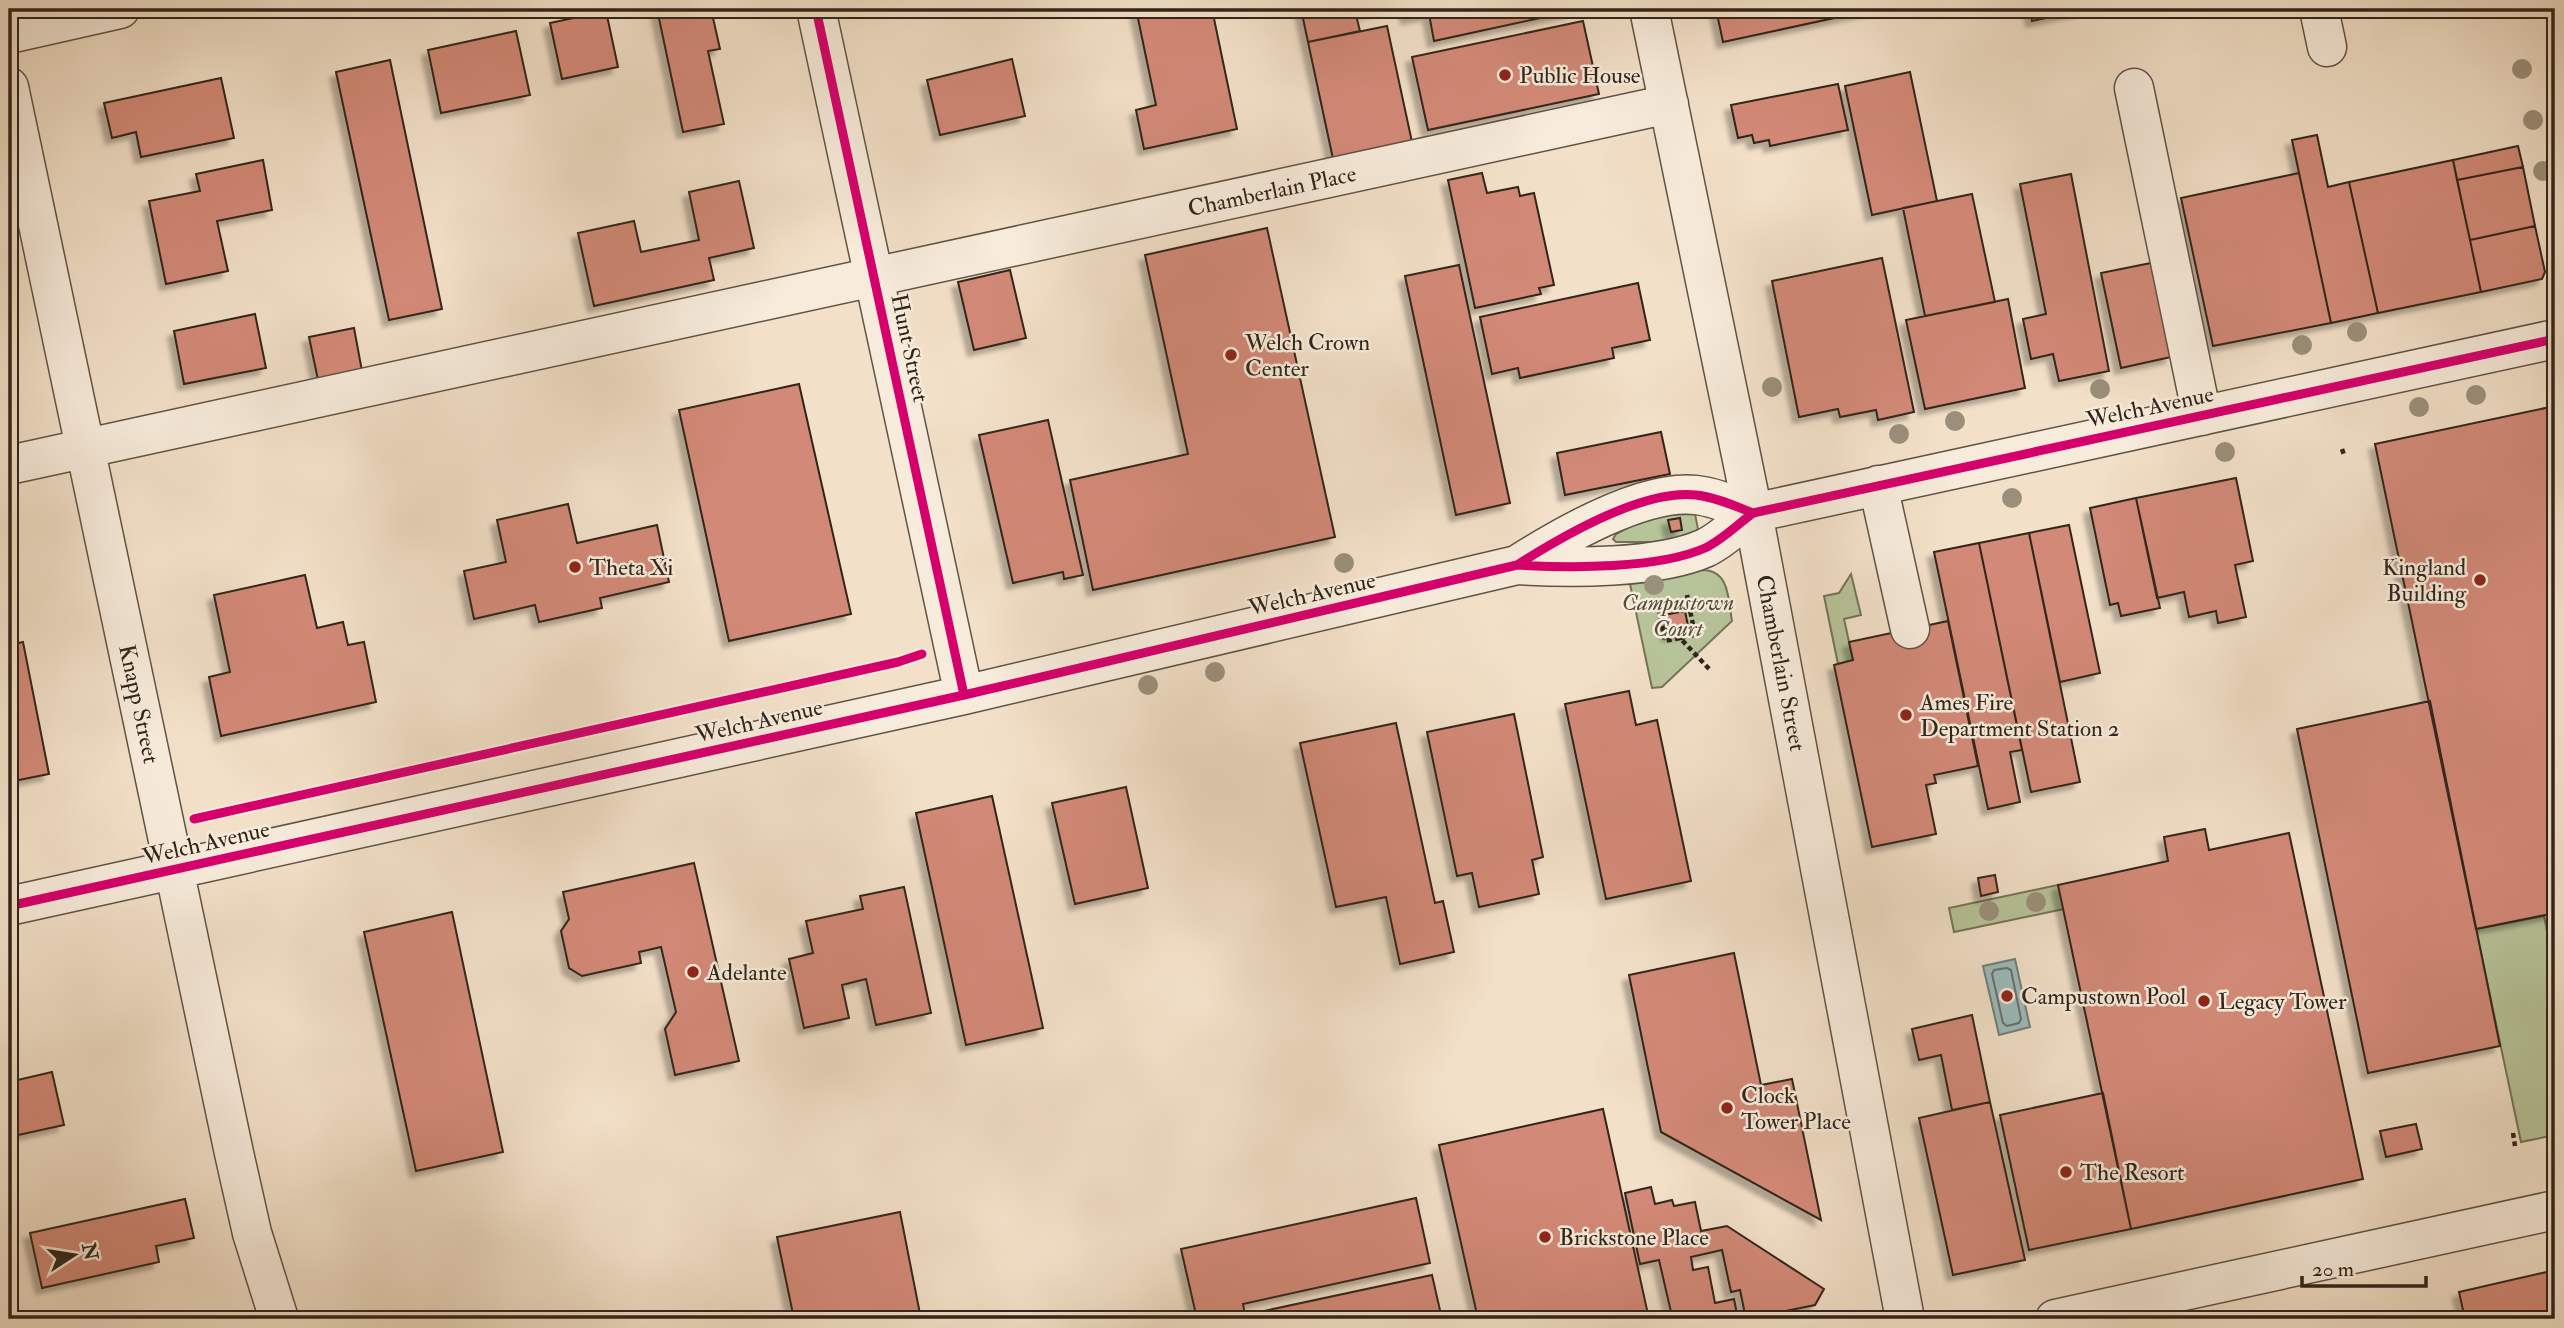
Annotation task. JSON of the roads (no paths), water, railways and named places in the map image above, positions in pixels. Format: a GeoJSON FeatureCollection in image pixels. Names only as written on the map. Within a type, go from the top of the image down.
{"type":"FeatureCollection","features":[{"type":"Feature","properties":{"kind":"street"},"geometry":{"type":"LineString","coordinates":[[9,34],[120,9]]}},
{"type":"Feature","properties":{"kind":"street","name":"Hunt Street"},"geometry":{"type":"LineString","coordinates":[[816,9],[964,695]]}},
{"type":"Feature","properties":{"kind":"street","name":"Chamberlain Street"},"geometry":{"type":"LineString","coordinates":[[1649,9],[1753,513],[1905,1319]]}},
{"type":"Feature","properties":{"kind":"street"},"geometry":{"type":"LineString","coordinates":[[2319,9],[2327,47]]}},
{"type":"Feature","properties":{"kind":"street","name":"Knapp Street"},"geometry":{"type":"LineString","coordinates":[[9,87],[252,1233],[279,1319]]}},
{"type":"Feature","properties":{"kind":"street"},"geometry":{"type":"LineString","coordinates":[[2134,88],[2202,416]]}},
{"type":"Feature","properties":{"kind":"street","name":"Chamberlain Place"},"geometry":{"type":"LineString","coordinates":[[9,465],[1669,104]]}},
{"type":"Feature","properties":{"kind":"street","name":"Welch Avenue"},"geometry":{"type":"LineString","coordinates":[[9,906],[964,695],[1517,565],[1621,565],[1659,559],[1705,548],[1753,513],[2555,339]]}},
{"type":"Feature","properties":{"kind":"street"},"geometry":{"type":"LineString","coordinates":[[1878,485],[1910,629]]}},
{"type":"Feature","properties":{"kind":"street","name":"Welch Avenue"},"geometry":{"type":"LineString","coordinates":[[1517,565],[1553,542],[1610,515],[1648,501],[1695,494],[1753,513]]}},
{"type":"Feature","properties":{"kind":"street"},"geometry":{"type":"LineString","coordinates":[[2055,1319],[2555,1210]]}},
{"type":"Feature","properties":{"kind":"water","name":"Campustown Pool"},"geometry":{"type":"Polygon","coordinates":[[[2015,959],[2030,1027],[1999,1035],[1983,966],[2015,959]]]}},
{"type":"Feature","properties":{"kind":"place","name":"Public House"},"geometry":{"type":"Point","coordinates":[1505,75]}},
{"type":"Feature","properties":{"kind":"place","name":"Welch Crown Center"},"geometry":{"type":"Point","coordinates":[1231,355]}},
{"type":"Feature","properties":{"kind":"place","name":"Theta Xi"},"geometry":{"type":"Point","coordinates":[575,567]}},
{"type":"Feature","properties":{"kind":"place","name":"Kingland Building"},"geometry":{"type":"Point","coordinates":[2480,580]}},
{"type":"Feature","properties":{"kind":"place","name":"Ames Fire Department Station 2"},"geometry":{"type":"Point","coordinates":[1906,715]}},
{"type":"Feature","properties":{"kind":"place","name":"Adelante"},"geometry":{"type":"Point","coordinates":[693,972]}},
{"type":"Feature","properties":{"kind":"place","name":"Campustown Pool"},"geometry":{"type":"Point","coordinates":[2007,996]}},
{"type":"Feature","properties":{"kind":"place","name":"Legacy Tower"},"geometry":{"type":"Point","coordinates":[2204,1001]}},
{"type":"Feature","properties":{"kind":"place","name":"Clock Tower Place"},"geometry":{"type":"Point","coordinates":[1727,1108]}},
{"type":"Feature","properties":{"kind":"place","name":"The Resort"},"geometry":{"type":"Point","coordinates":[2066,1172]}},
{"type":"Feature","properties":{"kind":"place","name":"Brickstone Place"},"geometry":{"type":"Point","coordinates":[1545,1237]}},
{"type":"Feature","properties":{"kind":"park label","name":"Campustown Court"},"geometry":{"type":"Point","coordinates":[1678,615]}}]}
